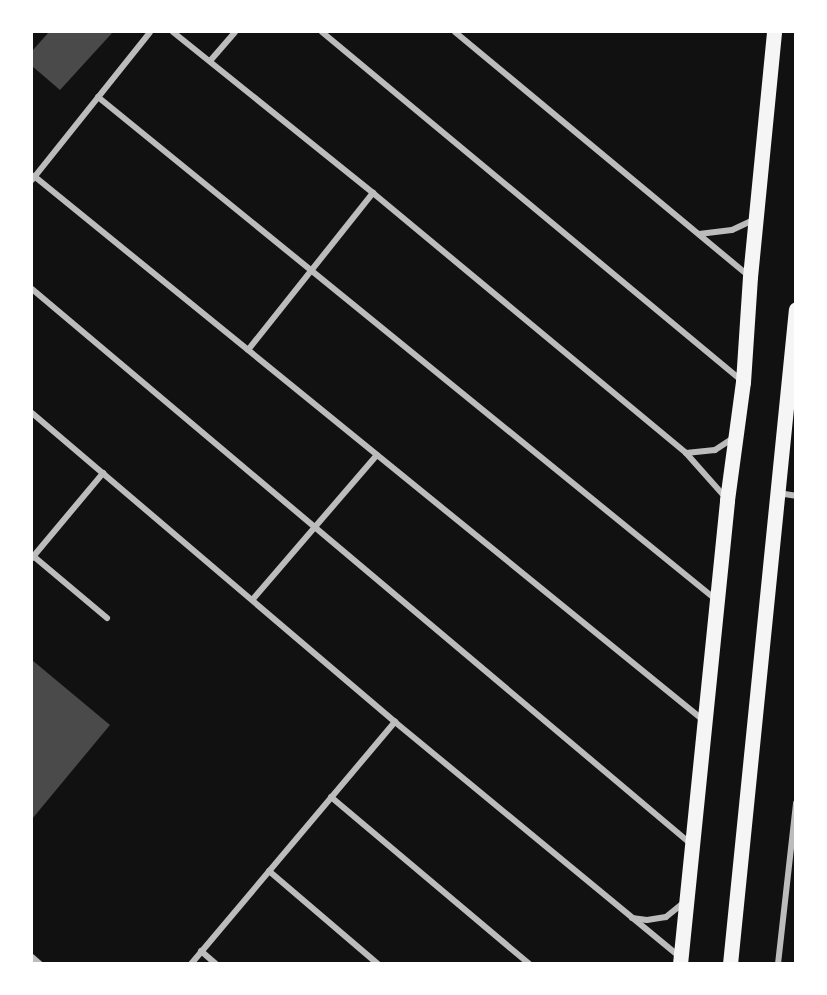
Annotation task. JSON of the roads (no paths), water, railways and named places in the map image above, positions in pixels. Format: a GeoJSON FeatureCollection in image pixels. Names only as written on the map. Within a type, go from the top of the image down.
{"type":"FeatureCollection","features":[{"type":"Feature","properties":{"kind":"main road"},"geometry":{"type":"LineString","coordinates":[[680,961],[719,602],[727,500],[742,382],[755,219],[774,32]]}},
{"type":"Feature","properties":{"kind":"main road"},"geometry":{"type":"LineString","coordinates":[[730,963],[795,309]]}},
{"type":"Feature","properties":{"kind":"street"},"geometry":{"type":"LineString","coordinates":[[150,32],[33,178],[706,722]]}},
{"type":"Feature","properties":{"kind":"street"},"geometry":{"type":"LineString","coordinates":[[173,32],[373,193],[686,453],[727,500]]}},
{"type":"Feature","properties":{"kind":"street"},"geometry":{"type":"LineString","coordinates":[[210,61],[235,32]]}},
{"type":"Feature","properties":{"kind":"street"},"geometry":{"type":"LineString","coordinates":[[322,32],[742,382]]}},
{"type":"Feature","properties":{"kind":"street"},"geometry":{"type":"LineString","coordinates":[[455,32],[750,277]]}},
{"type":"Feature","properties":{"kind":"street"},"geometry":{"type":"LineString","coordinates":[[98,97],[719,602]]}},
{"type":"Feature","properties":{"kind":"street"},"geometry":{"type":"LineString","coordinates":[[248,350],[373,193]]}},
{"type":"Feature","properties":{"kind":"street"},"geometry":{"type":"LineString","coordinates":[[699,234],[732,230],[755,219]]}},
{"type":"Feature","properties":{"kind":"street"},"geometry":{"type":"LineString","coordinates":[[32,289],[693,845]]}},
{"type":"Feature","properties":{"kind":"street"},"geometry":{"type":"LineString","coordinates":[[32,413],[253,599],[394,722],[632,918],[680,961]]}},
{"type":"Feature","properties":{"kind":"street"},"geometry":{"type":"LineString","coordinates":[[686,453],[715,450],[735,437]]}},
{"type":"Feature","properties":{"kind":"street"},"geometry":{"type":"LineString","coordinates":[[253,599],[377,455]]}},
{"type":"Feature","properties":{"kind":"street"},"geometry":{"type":"LineString","coordinates":[[103,473],[32,556],[107,618]]}},
{"type":"Feature","properties":{"kind":"street"},"geometry":{"type":"LineString","coordinates":[[778,492],[795,496]]}},
{"type":"Feature","properties":{"kind":"street"},"geometry":{"type":"LineString","coordinates":[[190,963],[394,722]]}},
{"type":"Feature","properties":{"kind":"street"},"geometry":{"type":"LineString","coordinates":[[330,797],[529,963]]}},
{"type":"Feature","properties":{"kind":"street"},"geometry":{"type":"LineString","coordinates":[[778,963],[795,803]]}},
{"type":"Feature","properties":{"kind":"street"},"geometry":{"type":"LineString","coordinates":[[269,871],[378,963]]}},
{"type":"Feature","properties":{"kind":"street"},"geometry":{"type":"LineString","coordinates":[[632,918],[647,920],[666,917],[687,901]]}},
{"type":"Feature","properties":{"kind":"street"},"geometry":{"type":"LineString","coordinates":[[201,951],[216,963]]}},
{"type":"Feature","properties":{"kind":"street"},"geometry":{"type":"LineString","coordinates":[[32,957],[40,963]]}}]}
